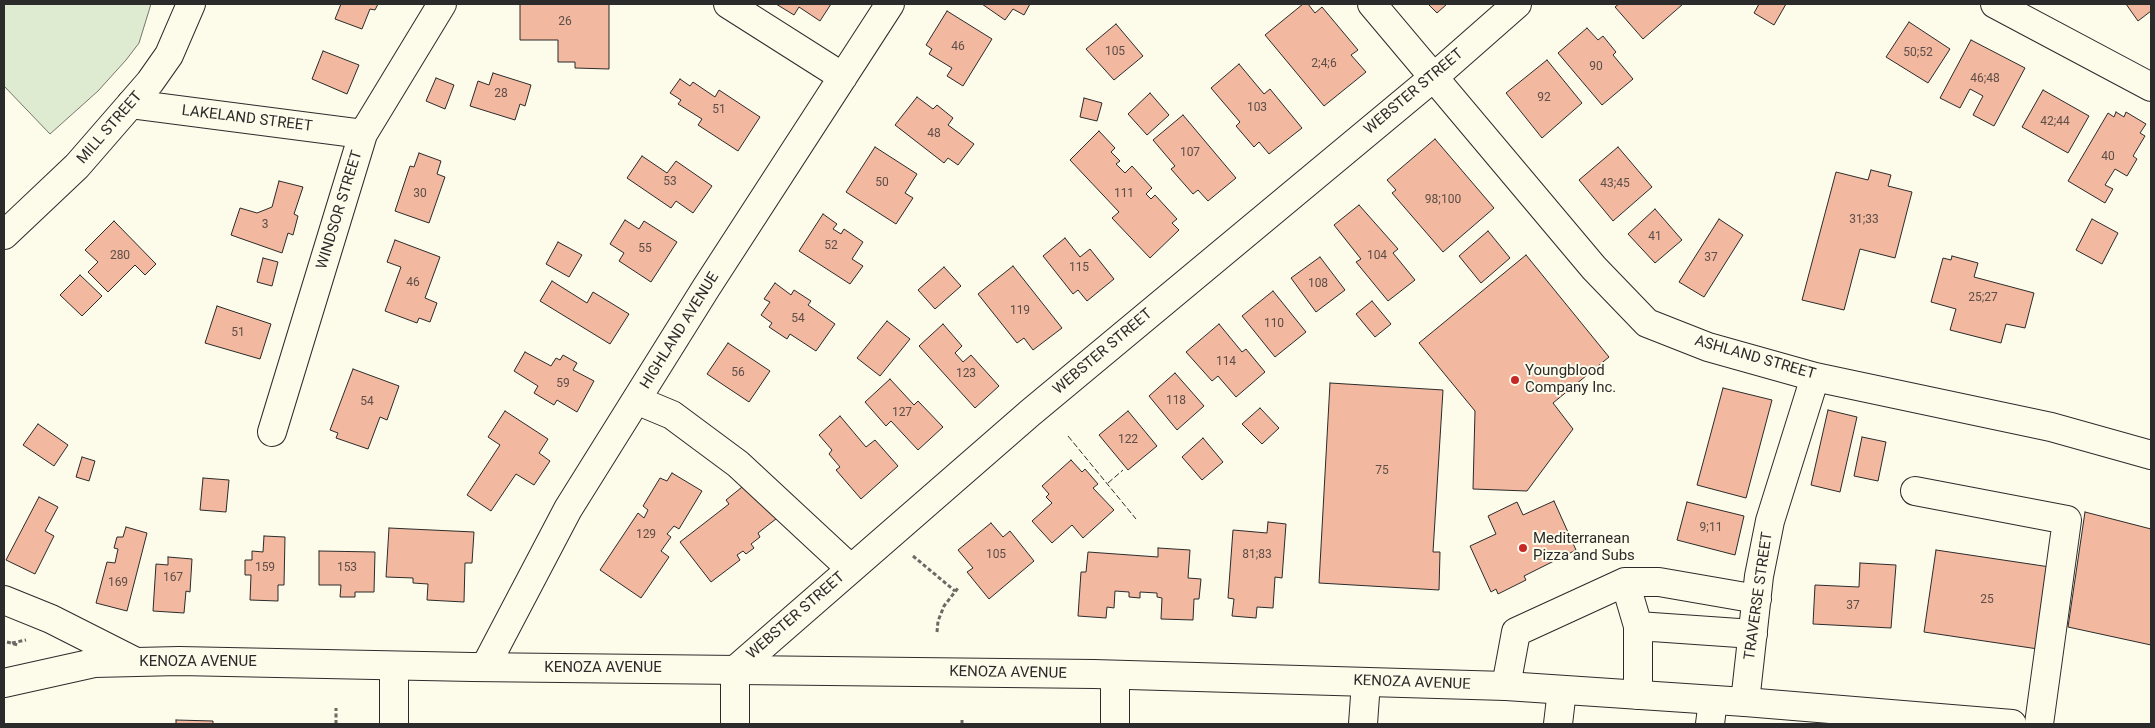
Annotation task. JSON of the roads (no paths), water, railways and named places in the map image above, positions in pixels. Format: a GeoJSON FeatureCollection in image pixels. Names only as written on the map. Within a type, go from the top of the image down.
{"type":"FeatureCollection","features":[{"type":"Feature","properties":{"kind":"street","name":"MILL STREET"},"geometry":{"type":"LineString","coordinates":[[4,235],[77,166],[132,104],[168,55],[191,4]]}},
{"type":"Feature","properties":{"kind":"street","name":"WINDSOR STREET"},"geometry":{"type":"LineString","coordinates":[[272,432],[363,134],[442,4]]}},
{"type":"Feature","properties":{"kind":"street"},"geometry":{"type":"LineString","coordinates":[[728,4],[843,77]]}},
{"type":"Feature","properties":{"kind":"street","name":"HIGHLAND AVENUE"},"geometry":{"type":"LineString","coordinates":[[485,667],[568,509],[890,4]]}},
{"type":"Feature","properties":{"kind":"street","name":"ASHLAND STREET"},"geometry":{"type":"LineString","coordinates":[[1372,4],[1594,268],[1647,322],[1708,347],[1815,376],[2051,427],[2151,456]]}},
{"type":"Feature","properties":{"kind":"street","name":"WEBSTER STREET"},"geometry":{"type":"LineString","coordinates":[[735,724],[735,670],[1030,413],[1434,76],[1517,4]]}},
{"type":"Feature","properties":{"kind":"street"},"geometry":{"type":"LineString","coordinates":[[2007,6],[2151,87]]}},
{"type":"Feature","properties":{"kind":"street","name":"LAKELAND STREET"},"geometry":{"type":"LineString","coordinates":[[132,104],[363,134]]}},
{"type":"Feature","properties":{"kind":"street","name":"TRAVERSE STREET"},"geometry":{"type":"LineString","coordinates":[[1745,702],[1752,634],[1770,521],[1815,376]]}},
{"type":"Feature","properties":{"kind":"street"},"geometry":{"type":"LineString","coordinates":[[636,400],[672,415],[738,464],[851,569]]}},
{"type":"Feature","properties":{"kind":"street"},"geometry":{"type":"LineString","coordinates":[[1915,491],[2067,520],[2039,724]]}},
{"type":"Feature","properties":{"kind":"street"},"geometry":{"type":"LineString","coordinates":[[1625,582],[1638,626],[1638,695]]}},
{"type":"Feature","properties":{"kind":"street"},"geometry":{"type":"LineString","coordinates":[[1506,686],[1516,632],[1625,582],[1658,582],[1757,599]]}},
{"type":"Feature","properties":{"kind":"street"},"geometry":{"type":"LineString","coordinates":[[4,600],[51,619],[135,662]]}},
{"type":"Feature","properties":{"kind":"street"},"geometry":{"type":"LineString","coordinates":[[1638,626],[1752,634]]}},
{"type":"Feature","properties":{"kind":"street","name":"KENOZA AVENUE"},"geometry":{"type":"LineString","coordinates":[[4,683],[94,663],[178,661],[394,666],[1115,675],[1506,686],[1638,695],[1711,712],[1745,702],[2012,724]]}},
{"type":"Feature","properties":{"kind":"street"},"geometry":{"type":"LineString","coordinates":[[394,666],[394,724]]}},
{"type":"Feature","properties":{"kind":"street"},"geometry":{"type":"LineString","coordinates":[[1115,675],[1115,724]]}},
{"type":"Feature","properties":{"kind":"street"},"geometry":{"type":"LineString","coordinates":[[1363,724],[1366,682]]}},
{"type":"Feature","properties":{"kind":"street"},"geometry":{"type":"LineString","coordinates":[[1558,724],[1562,690]]}},
{"type":"Feature","properties":{"kind":"place","name":"Youngblood Company Inc."},"geometry":{"type":"Point","coordinates":[1515,380]}},
{"type":"Feature","properties":{"kind":"place","name":"Mediterranean Pizza and Subs"},"geometry":{"type":"Point","coordinates":[1523,548]}}]}
